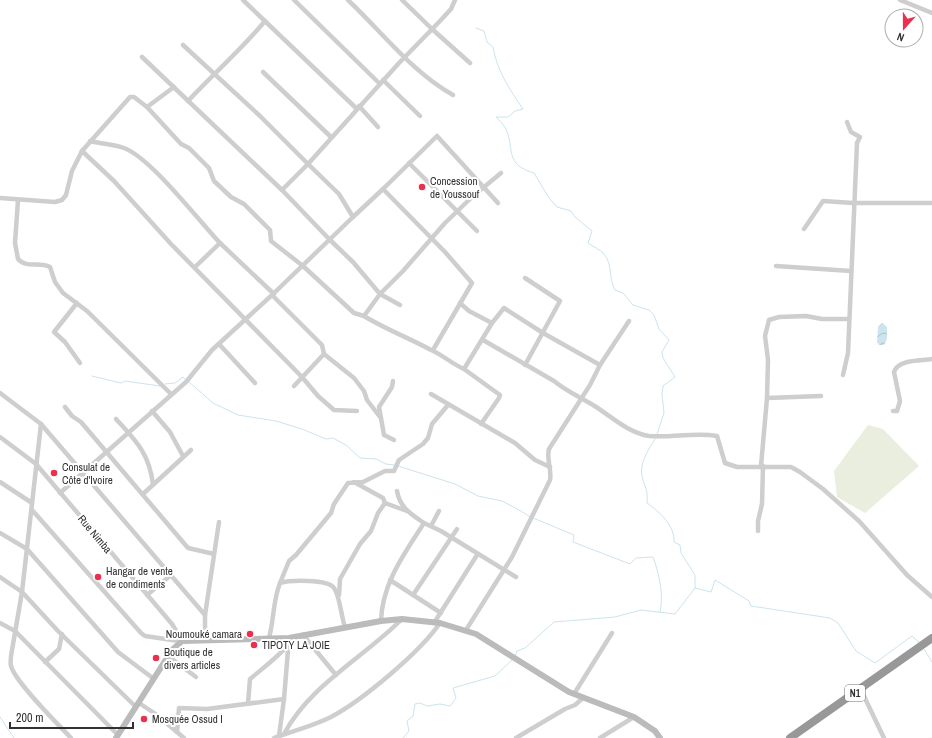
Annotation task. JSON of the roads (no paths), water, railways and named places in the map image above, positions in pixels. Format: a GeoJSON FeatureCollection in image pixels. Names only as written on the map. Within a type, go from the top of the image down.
{"type":"FeatureCollection","features":[{"type":"Feature","properties":{"kind":"highway","name":"N1"},"geometry":{"type":"LineString","coordinates":[[790,738],[932,638]]}},
{"type":"Feature","properties":{"kind":"street"},"geometry":{"type":"LineString","coordinates":[[243,0],[378,127]]}},
{"type":"Feature","properties":{"kind":"street"},"geometry":{"type":"LineString","coordinates":[[294,0],[420,116]]}},
{"type":"Feature","properties":{"kind":"street"},"geometry":{"type":"LineString","coordinates":[[348,0],[405,57],[439,87],[453,95]]}},
{"type":"Feature","properties":{"kind":"street"},"geometry":{"type":"LineString","coordinates":[[402,0],[432,30],[470,63]]}},
{"type":"Feature","properties":{"kind":"street"},"geometry":{"type":"LineString","coordinates":[[282,190],[308,164],[358,107],[432,30],[451,9],[455,0]]}},
{"type":"Feature","properties":{"kind":"street"},"geometry":{"type":"LineString","coordinates":[[900,0],[932,13]]}},
{"type":"Feature","properties":{"kind":"street"},"geometry":{"type":"LineString","coordinates":[[188,101],[214,73],[243,47],[265,22]]}},
{"type":"Feature","properties":{"kind":"street"},"geometry":{"type":"LineString","coordinates":[[183,45],[339,194],[353,217]]}},
{"type":"Feature","properties":{"kind":"street"},"geometry":{"type":"LineString","coordinates":[[142,57],[282,190],[353,262],[380,294],[400,305]]}},
{"type":"Feature","properties":{"kind":"street"},"geometry":{"type":"LineString","coordinates":[[263,72],[331,137]]}},
{"type":"Feature","properties":{"kind":"street"},"geometry":{"type":"LineString","coordinates":[[147,107],[174,87]]}},
{"type":"Feature","properties":{"kind":"street"},"geometry":{"type":"LineString","coordinates":[[0,198],[54,202],[62,200],[69,188],[72,171],[82,151],[130,97],[134,97],[147,107],[180,144],[189,148],[209,168],[214,181],[231,197],[244,204],[270,230],[271,241],[303,266],[354,313],[364,316],[383,328],[433,350],[447,361],[464,369],[500,395],[500,398],[480,424]]}},
{"type":"Feature","properties":{"kind":"street"},"geometry":{"type":"LineString","coordinates":[[843,375],[848,353],[853,203],[857,143],[860,137],[851,132],[847,122]]}},
{"type":"Feature","properties":{"kind":"street"},"geometry":{"type":"LineString","coordinates":[[60,493],[188,380],[219,344],[303,266],[437,136],[498,203]]}},
{"type":"Feature","properties":{"kind":"street"},"geometry":{"type":"LineString","coordinates":[[90,141],[123,148],[136,154],[187,205],[220,243],[273,294],[322,345],[324,354],[354,378],[364,391],[367,400],[380,417]]}},
{"type":"Feature","properties":{"kind":"street"},"geometry":{"type":"LineString","coordinates":[[82,151],[114,181],[171,244],[302,376],[318,396],[334,410],[357,411]]}},
{"type":"Feature","properties":{"kind":"street"},"geometry":{"type":"LineString","coordinates":[[409,162],[477,231]]}},
{"type":"Feature","properties":{"kind":"street"},"geometry":{"type":"LineString","coordinates":[[364,316],[380,294],[403,271],[431,238],[457,212],[501,173]]}},
{"type":"Feature","properties":{"kind":"street"},"geometry":{"type":"LineString","coordinates":[[383,189],[472,283],[433,350]]}},
{"type":"Feature","properties":{"kind":"street"},"geometry":{"type":"LineString","coordinates":[[18,200],[16,243],[18,259],[26,265],[46,265],[50,267],[58,287],[164,385],[171,394]]}},
{"type":"Feature","properties":{"kind":"street"},"geometry":{"type":"LineString","coordinates":[[804,229],[824,201],[853,203],[932,203]]}},
{"type":"Feature","properties":{"kind":"street"},"geometry":{"type":"LineString","coordinates":[[195,267],[220,243]]}},
{"type":"Feature","properties":{"kind":"street"},"geometry":{"type":"LineString","coordinates":[[776,266],[851,271]]}},
{"type":"Feature","properties":{"kind":"street"},"geometry":{"type":"LineString","coordinates":[[525,278],[560,301],[525,365]]}},
{"type":"Feature","properties":{"kind":"street"},"geometry":{"type":"LineString","coordinates":[[77,303],[54,332],[65,342],[80,363]]}},
{"type":"Feature","properties":{"kind":"street"},"geometry":{"type":"LineString","coordinates":[[460,303],[469,311],[492,323]]}},
{"type":"Feature","properties":{"kind":"street"},"geometry":{"type":"LineString","coordinates":[[464,369],[492,323],[504,308],[543,333],[600,365]]}},
{"type":"Feature","properties":{"kind":"street"},"geometry":{"type":"LineString","coordinates":[[758,531],[758,521],[762,504],[762,466],[767,398],[768,360],[765,336],[769,320],[779,317],[806,316],[822,319],[849,319]]}},
{"type":"Feature","properties":{"kind":"street"},"geometry":{"type":"LineString","coordinates":[[466,630],[504,570],[550,480],[550,467],[547,458],[549,449],[580,398],[590,385],[600,365],[629,321]]}},
{"type":"Feature","properties":{"kind":"street"},"geometry":{"type":"LineString","coordinates":[[482,340],[554,381],[625,427],[640,434],[656,436],[717,436],[725,463],[737,468],[762,466],[791,467],[823,489],[859,521],[907,575],[932,597]]}},
{"type":"Feature","properties":{"kind":"street"},"geometry":{"type":"LineString","coordinates":[[219,344],[255,383]]}},
{"type":"Feature","properties":{"kind":"street"},"geometry":{"type":"LineString","coordinates":[[294,386],[324,354]]}},
{"type":"Feature","properties":{"kind":"street"},"geometry":{"type":"LineString","coordinates":[[893,411],[897,411],[900,405],[894,372],[895,368],[901,364],[932,359]]}},
{"type":"Feature","properties":{"kind":"street"},"geometry":{"type":"LineString","coordinates":[[393,381],[392,387],[379,407],[384,435],[394,440]]}},
{"type":"Feature","properties":{"kind":"street"},"geometry":{"type":"LineString","coordinates":[[0,400],[2,394],[41,424],[84,472],[205,615]]}},
{"type":"Feature","properties":{"kind":"street"},"geometry":{"type":"LineString","coordinates":[[431,394],[480,424],[515,442],[534,460],[550,467]]}},
{"type":"Feature","properties":{"kind":"street"},"geometry":{"type":"LineString","coordinates":[[767,398],[821,396]]}},
{"type":"Feature","properties":{"kind":"street"},"geometry":{"type":"LineString","coordinates":[[269,638],[280,583],[289,561],[296,555],[331,513],[334,504],[348,483],[363,482],[385,471],[394,472],[399,460],[426,441],[432,424],[448,405]]}},
{"type":"Feature","properties":{"kind":"street"},"geometry":{"type":"LineString","coordinates":[[65,407],[72,416],[81,422],[188,548],[214,554]]}},
{"type":"Feature","properties":{"kind":"street"},"geometry":{"type":"LineString","coordinates":[[152,411],[170,432],[183,456]]}},
{"type":"Feature","properties":{"kind":"street"},"geometry":{"type":"LineString","coordinates":[[116,419],[149,461],[153,484]]}},
{"type":"Feature","properties":{"kind":"street"},"geometry":{"type":"LineString","coordinates":[[41,424],[22,592],[11,656],[11,666],[16,675],[71,738]]}},
{"type":"Feature","properties":{"kind":"street","name":"Rue Nimba"},"geometry":{"type":"LineString","coordinates":[[0,438],[36,464],[172,624],[181,641]]}},
{"type":"Feature","properties":{"kind":"street"},"geometry":{"type":"LineString","coordinates":[[143,494],[191,450]]}},
{"type":"Feature","properties":{"kind":"street"},"geometry":{"type":"LineString","coordinates":[[0,482],[32,503]]}},
{"type":"Feature","properties":{"kind":"street"},"geometry":{"type":"LineString","coordinates":[[354,482],[383,498],[385,503],[407,511],[424,523],[516,577]]}},
{"type":"Feature","properties":{"kind":"street"},"geometry":{"type":"LineString","coordinates":[[397,491],[399,500],[407,511]]}},
{"type":"Feature","properties":{"kind":"street"},"geometry":{"type":"LineString","coordinates":[[345,627],[340,614],[340,579],[360,544],[371,531],[378,513],[385,503]]}},
{"type":"Feature","properties":{"kind":"street"},"geometry":{"type":"LineString","coordinates":[[32,510],[141,633],[181,641],[288,638],[381,620],[402,619],[437,623],[466,630],[514,658],[551,683],[583,698],[634,717],[655,731],[660,738]]}},
{"type":"Feature","properties":{"kind":"street"},"geometry":{"type":"LineString","coordinates":[[431,526],[439,511]]}},
{"type":"Feature","properties":{"kind":"street"},"geometry":{"type":"LineString","coordinates":[[205,640],[205,615],[219,522]]}},
{"type":"Feature","properties":{"kind":"street"},"geometry":{"type":"LineString","coordinates":[[381,620],[382,606],[390,580],[424,523]]}},
{"type":"Feature","properties":{"kind":"street"},"geometry":{"type":"LineString","coordinates":[[413,595],[458,529]]}},
{"type":"Feature","properties":{"kind":"street"},"geometry":{"type":"LineString","coordinates":[[0,533],[26,549],[118,652],[154,679]]}},
{"type":"Feature","properties":{"kind":"street"},"geometry":{"type":"LineString","coordinates":[[279,736],[316,724],[343,710],[396,668],[434,633],[441,613],[477,555]]}},
{"type":"Feature","properties":{"kind":"street"},"geometry":{"type":"LineString","coordinates":[[147,595],[171,575]]}},
{"type":"Feature","properties":{"kind":"street"},"geometry":{"type":"LineString","coordinates":[[0,577],[22,592],[62,634],[137,705],[157,715],[184,738]]}},
{"type":"Feature","properties":{"kind":"street"},"geometry":{"type":"LineString","coordinates":[[280,583],[290,580],[328,584],[334,587],[339,599]]}},
{"type":"Feature","properties":{"kind":"street"},"geometry":{"type":"LineString","coordinates":[[390,580],[441,613]]}},
{"type":"Feature","properties":{"kind":"street"},"geometry":{"type":"LineString","coordinates":[[279,736],[311,697],[336,675],[386,636],[402,619]]}},
{"type":"Feature","properties":{"kind":"street"},"geometry":{"type":"LineString","coordinates":[[0,623],[15,631],[117,737],[176,644],[181,641]]}},
{"type":"Feature","properties":{"kind":"street"},"geometry":{"type":"LineString","coordinates":[[574,694],[612,633]]}},
{"type":"Feature","properties":{"kind":"street"},"geometry":{"type":"LineString","coordinates":[[45,662],[59,649],[62,634]]}},
{"type":"Feature","properties":{"kind":"street"},"geometry":{"type":"LineString","coordinates":[[303,635],[336,675]]}},
{"type":"Feature","properties":{"kind":"street"},"geometry":{"type":"LineString","coordinates":[[279,736],[284,699],[288,638]]}},
{"type":"Feature","properties":{"kind":"street"},"geometry":{"type":"LineString","coordinates":[[248,703],[250,679],[268,663],[277,658],[288,645]]}},
{"type":"Feature","properties":{"kind":"street"},"geometry":{"type":"LineString","coordinates":[[168,656],[196,677]]}},
{"type":"Feature","properties":{"kind":"street"},"geometry":{"type":"LineString","coordinates":[[860,690],[884,738]]}},
{"type":"Feature","properties":{"kind":"street"},"geometry":{"type":"LineString","coordinates":[[516,738],[565,709],[575,705],[583,698]]}},
{"type":"Feature","properties":{"kind":"street"},"geometry":{"type":"LineString","coordinates":[[177,732],[179,708],[207,709],[284,699]]}},
{"type":"Feature","properties":{"kind":"street"},"geometry":{"type":"LineString","coordinates":[[600,738],[634,717]]}},
{"type":"Feature","properties":{"kind":"water"},"geometry":{"type":"Polygon","coordinates":[[[882,323],[887,327],[887,339],[884,345],[879,345],[877,342],[878,327],[882,323]]]}},
{"type":"Feature","properties":{"kind":"waterway"},"geometry":{"type":"LineString","coordinates":[[476,28],[484,31],[487,42],[493,47],[501,72],[513,95],[523,109],[515,111],[508,117],[496,117],[506,129],[514,161],[518,165],[534,173],[549,198],[557,207],[571,211],[575,217],[592,231],[588,243],[601,251],[607,258],[615,290],[623,293],[633,305],[649,310],[654,315],[659,329],[669,340],[662,352],[663,358],[675,377],[663,386],[662,394],[664,413],[657,434]]}},
{"type":"Feature","properties":{"kind":"waterway"},"geometry":{"type":"LineString","coordinates":[[92,376],[121,383],[125,381],[160,386]]}},
{"type":"Feature","properties":{"kind":"waterway"},"geometry":{"type":"LineString","coordinates":[[165,384],[175,383],[183,377],[185,379]]}},
{"type":"Feature","properties":{"kind":"waterway"},"geometry":{"type":"LineString","coordinates":[[189,382],[213,403],[238,415],[276,421],[302,429],[326,439],[333,438],[346,445],[360,458],[376,459],[386,464],[395,465]]}},
{"type":"Feature","properties":{"kind":"waterway"},"geometry":{"type":"LineString","coordinates":[[655,439],[645,456],[641,471],[647,491],[647,503],[662,515],[672,530],[674,542],[680,545],[681,553],[695,575],[695,588]]}},
{"type":"Feature","properties":{"kind":"waterway"},"geometry":{"type":"LineString","coordinates":[[398,466],[455,484],[478,496],[502,501],[530,517]]}},
{"type":"Feature","properties":{"kind":"waterway"},"geometry":{"type":"LineString","coordinates":[[533,518],[574,535],[573,542],[630,564],[636,558],[653,557],[660,584],[660,612]]}},
{"type":"Feature","properties":{"kind":"waterway"},"geometry":{"type":"LineString","coordinates":[[515,656],[517,651],[525,648],[554,622],[615,617],[641,610],[675,614],[695,588],[711,592],[715,580],[749,601],[751,606],[830,618],[838,623],[856,651],[875,663],[912,636],[920,643]]}},
{"type":"Feature","properties":{"kind":"waterway"},"geometry":{"type":"LineString","coordinates":[[924,649],[932,662]]}},
{"type":"Feature","properties":{"kind":"waterway"},"geometry":{"type":"LineString","coordinates":[[403,738],[409,731],[407,721],[413,716],[415,704],[420,703],[427,706],[440,704],[450,706],[456,698],[453,688],[495,676],[512,660]]}},
{"type":"Feature","properties":{"kind":"waterway"},"geometry":{"type":"LineString","coordinates":[[0,717],[14,738]]}},
{"type":"Feature","properties":{"kind":"place","name":"Concession de Youssouf"},"geometry":{"type":"Point","coordinates":[422,187]}},
{"type":"Feature","properties":{"kind":"place","name":"Consulat de Côte d'Ivoire"},"geometry":{"type":"Point","coordinates":[54,473]}},
{"type":"Feature","properties":{"kind":"place","name":"Hangar de vente de condiments"},"geometry":{"type":"Point","coordinates":[98,577]}},
{"type":"Feature","properties":{"kind":"place","name":"Noumouké camara"},"geometry":{"type":"Point","coordinates":[250,634]}},
{"type":"Feature","properties":{"kind":"place","name":"TIPOTY LA JOIE"},"geometry":{"type":"Point","coordinates":[254,645]}},
{"type":"Feature","properties":{"kind":"place","name":"Boutique de divers articles"},"geometry":{"type":"Point","coordinates":[156,658]}},
{"type":"Feature","properties":{"kind":"place","name":"Mosquée Ossud I"},"geometry":{"type":"Point","coordinates":[144,719]}}]}
